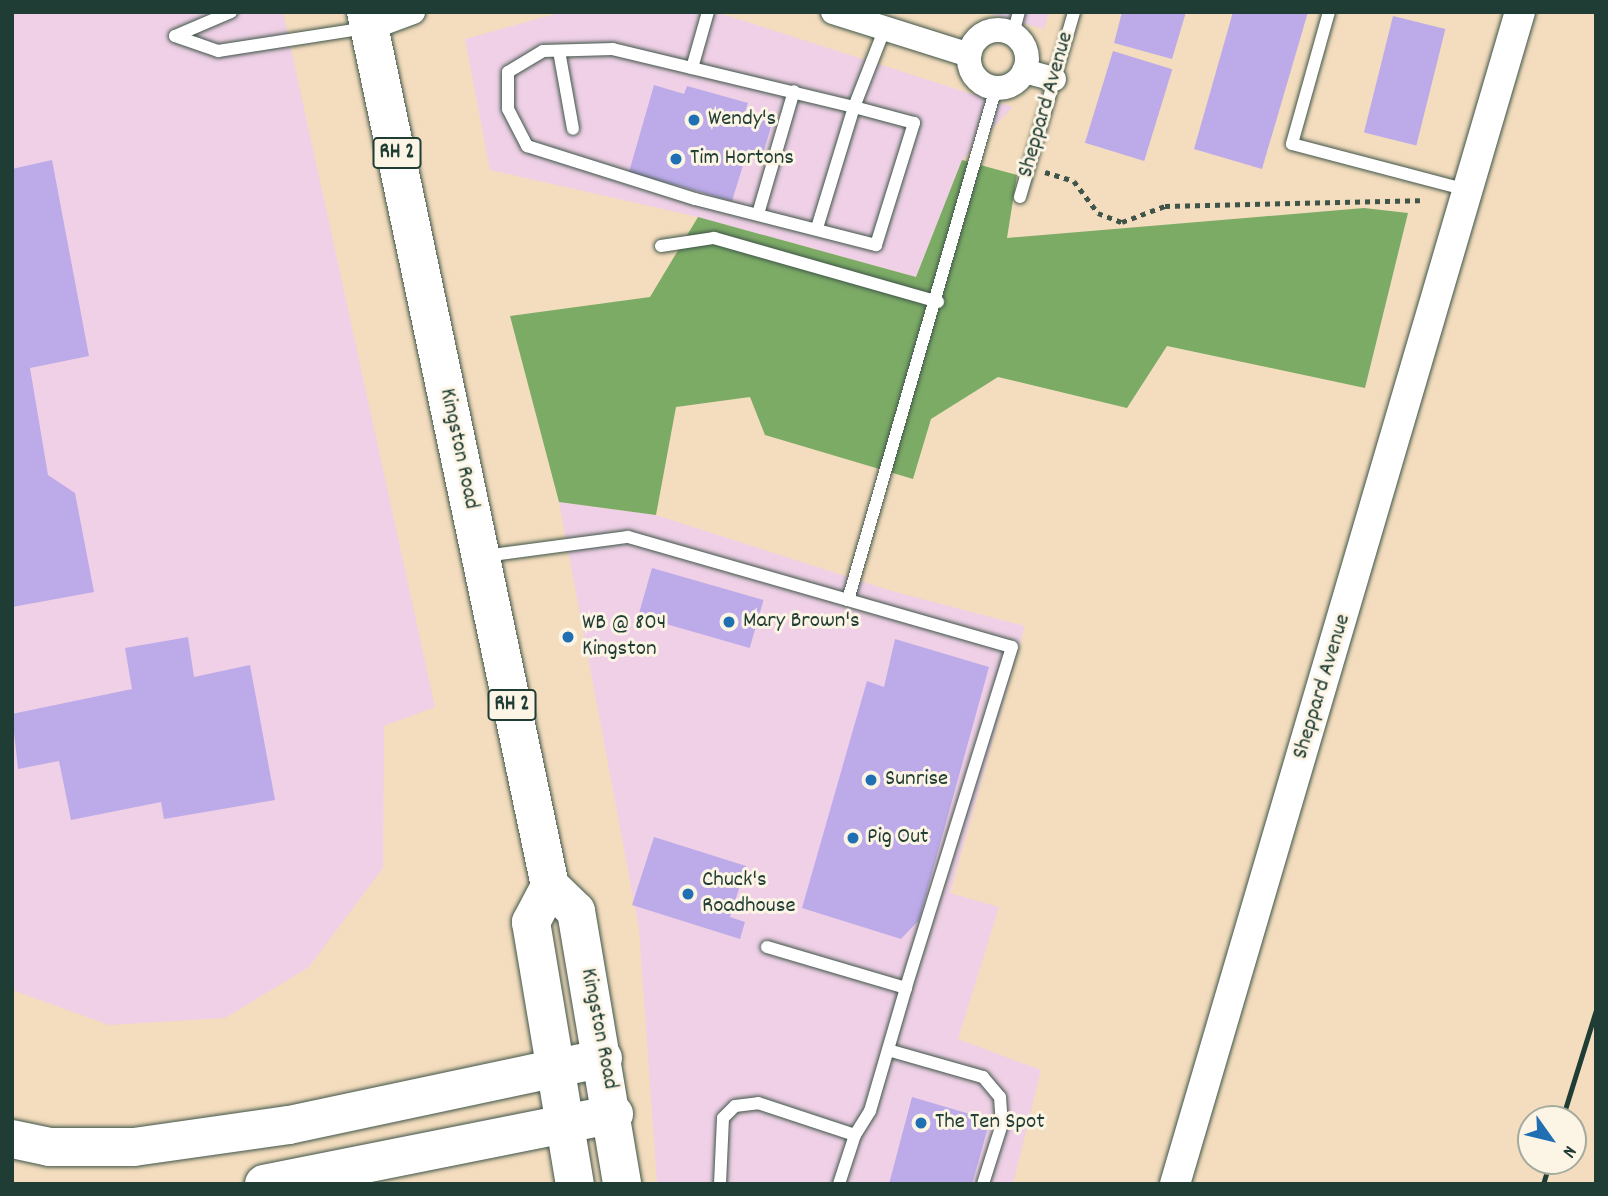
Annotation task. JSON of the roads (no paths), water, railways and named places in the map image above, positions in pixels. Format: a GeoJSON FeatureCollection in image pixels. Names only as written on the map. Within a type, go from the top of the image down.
{"type":"FeatureCollection","features":[{"type":"Feature","properties":{"kind":"main road","name":"Kingston Road"},"geometry":{"type":"LineString","coordinates":[[368,20],[550,886],[576,911],[614,1114],[622,1184]]}},
{"type":"Feature","properties":{"kind":"main road","name":"Kingston Road"},"geometry":{"type":"LineString","coordinates":[[550,886],[531,922],[575,1184]]}},
{"type":"Feature","properties":{"kind":"main road"},"geometry":{"type":"LineString","coordinates":[[12,1139],[49,1147],[134,1147],[289,1125],[603,1058]]}},
{"type":"Feature","properties":{"kind":"main road"},"geometry":{"type":"LineString","coordinates":[[264,1184],[614,1114]]}},
{"type":"Feature","properties":{"kind":"street"},"geometry":{"type":"LineString","coordinates":[[368,20],[413,12]]}},
{"type":"Feature","properties":{"kind":"street"},"geometry":{"type":"LineString","coordinates":[[833,12],[969,55]]}},
{"type":"Feature","properties":{"kind":"street","name":"Sheppard Avenue"},"geometry":{"type":"LineString","coordinates":[[1175,1184],[1471,191],[1520,12]]}},
{"type":"Feature","properties":{"kind":"street"},"geometry":{"type":"LineString","coordinates":[[1024,71],[1025,48],[1016,23],[985,32],[969,55],[973,73],[996,88],[1024,71],[1054,79]]}},
{"type":"Feature","properties":{"kind":"lane"},"geometry":{"type":"LineString","coordinates":[[231,12],[175,36],[218,51],[368,20]]}},
{"type":"Feature","properties":{"kind":"lane"},"geometry":{"type":"LineString","coordinates":[[692,68],[708,12]]}},
{"type":"Feature","properties":{"kind":"lane","name":"Sheppard Avenue"},"geometry":{"type":"LineString","coordinates":[[1020,197],[1074,12]]}},
{"type":"Feature","properties":{"kind":"lane"},"geometry":{"type":"LineString","coordinates":[[1329,12],[1292,144],[1471,191]]}},
{"type":"Feature","properties":{"kind":"lane"},"geometry":{"type":"LineString","coordinates":[[817,228],[853,107],[885,28]]}},
{"type":"Feature","properties":{"kind":"lane"},"geometry":{"type":"LineString","coordinates":[[613,49],[794,91],[914,123],[876,245],[758,214],[527,146],[508,109],[508,72],[528,56],[559,51],[613,49]]}},
{"type":"Feature","properties":{"kind":"lane"},"geometry":{"type":"LineString","coordinates":[[559,51],[573,129]]}},
{"type":"Feature","properties":{"kind":"lane"},"geometry":{"type":"LineString","coordinates":[[848,600],[938,302],[996,88]]}},
{"type":"Feature","properties":{"kind":"lane"},"geometry":{"type":"LineString","coordinates":[[758,214],[794,91]]}},
{"type":"Feature","properties":{"kind":"lane"},"geometry":{"type":"LineString","coordinates":[[661,246],[714,238],[938,302]]}},
{"type":"Feature","properties":{"kind":"lane"},"geometry":{"type":"LineString","coordinates":[[481,557],[628,537],[1012,647],[870,1111],[855,1135],[839,1184]]}},
{"type":"Feature","properties":{"kind":"lane"},"geometry":{"type":"LineString","coordinates":[[767,947],[906,988]]}},
{"type":"Feature","properties":{"kind":"lane"},"geometry":{"type":"LineString","coordinates":[[888,1050],[982,1077],[1000,1097],[1002,1124],[983,1184]]}},
{"type":"Feature","properties":{"kind":"lane"},"geometry":{"type":"LineString","coordinates":[[720,1184],[723,1118],[736,1106],[758,1103],[855,1135]]}},
{"type":"Feature","properties":{"kind":"railway"},"geometry":{"type":"LineString","coordinates":[[1566,1105],[1596,1010]]}},
{"type":"Feature","properties":{"kind":"railway"},"geometry":{"type":"LineString","coordinates":[[1543,1184],[1546,1175]]}},
{"type":"Feature","properties":{"kind":"place","name":"Wendy's"},"geometry":{"type":"Point","coordinates":[694,120]}},
{"type":"Feature","properties":{"kind":"place","name":"Tim Hortons"},"geometry":{"type":"Point","coordinates":[676,159]}},
{"type":"Feature","properties":{"kind":"place","name":"Mary Brown's"},"geometry":{"type":"Point","coordinates":[729,622]}},
{"type":"Feature","properties":{"kind":"place","name":"WB @ 804 Kingston"},"geometry":{"type":"Point","coordinates":[568,637]}},
{"type":"Feature","properties":{"kind":"place","name":"Sunrise"},"geometry":{"type":"Point","coordinates":[871,780]}},
{"type":"Feature","properties":{"kind":"place","name":"Pig Out"},"geometry":{"type":"Point","coordinates":[853,838]}},
{"type":"Feature","properties":{"kind":"place","name":"Chuck's Roadhouse"},"geometry":{"type":"Point","coordinates":[688,894]}},
{"type":"Feature","properties":{"kind":"place","name":"The Ten Spot"},"geometry":{"type":"Point","coordinates":[921,1123]}}]}
